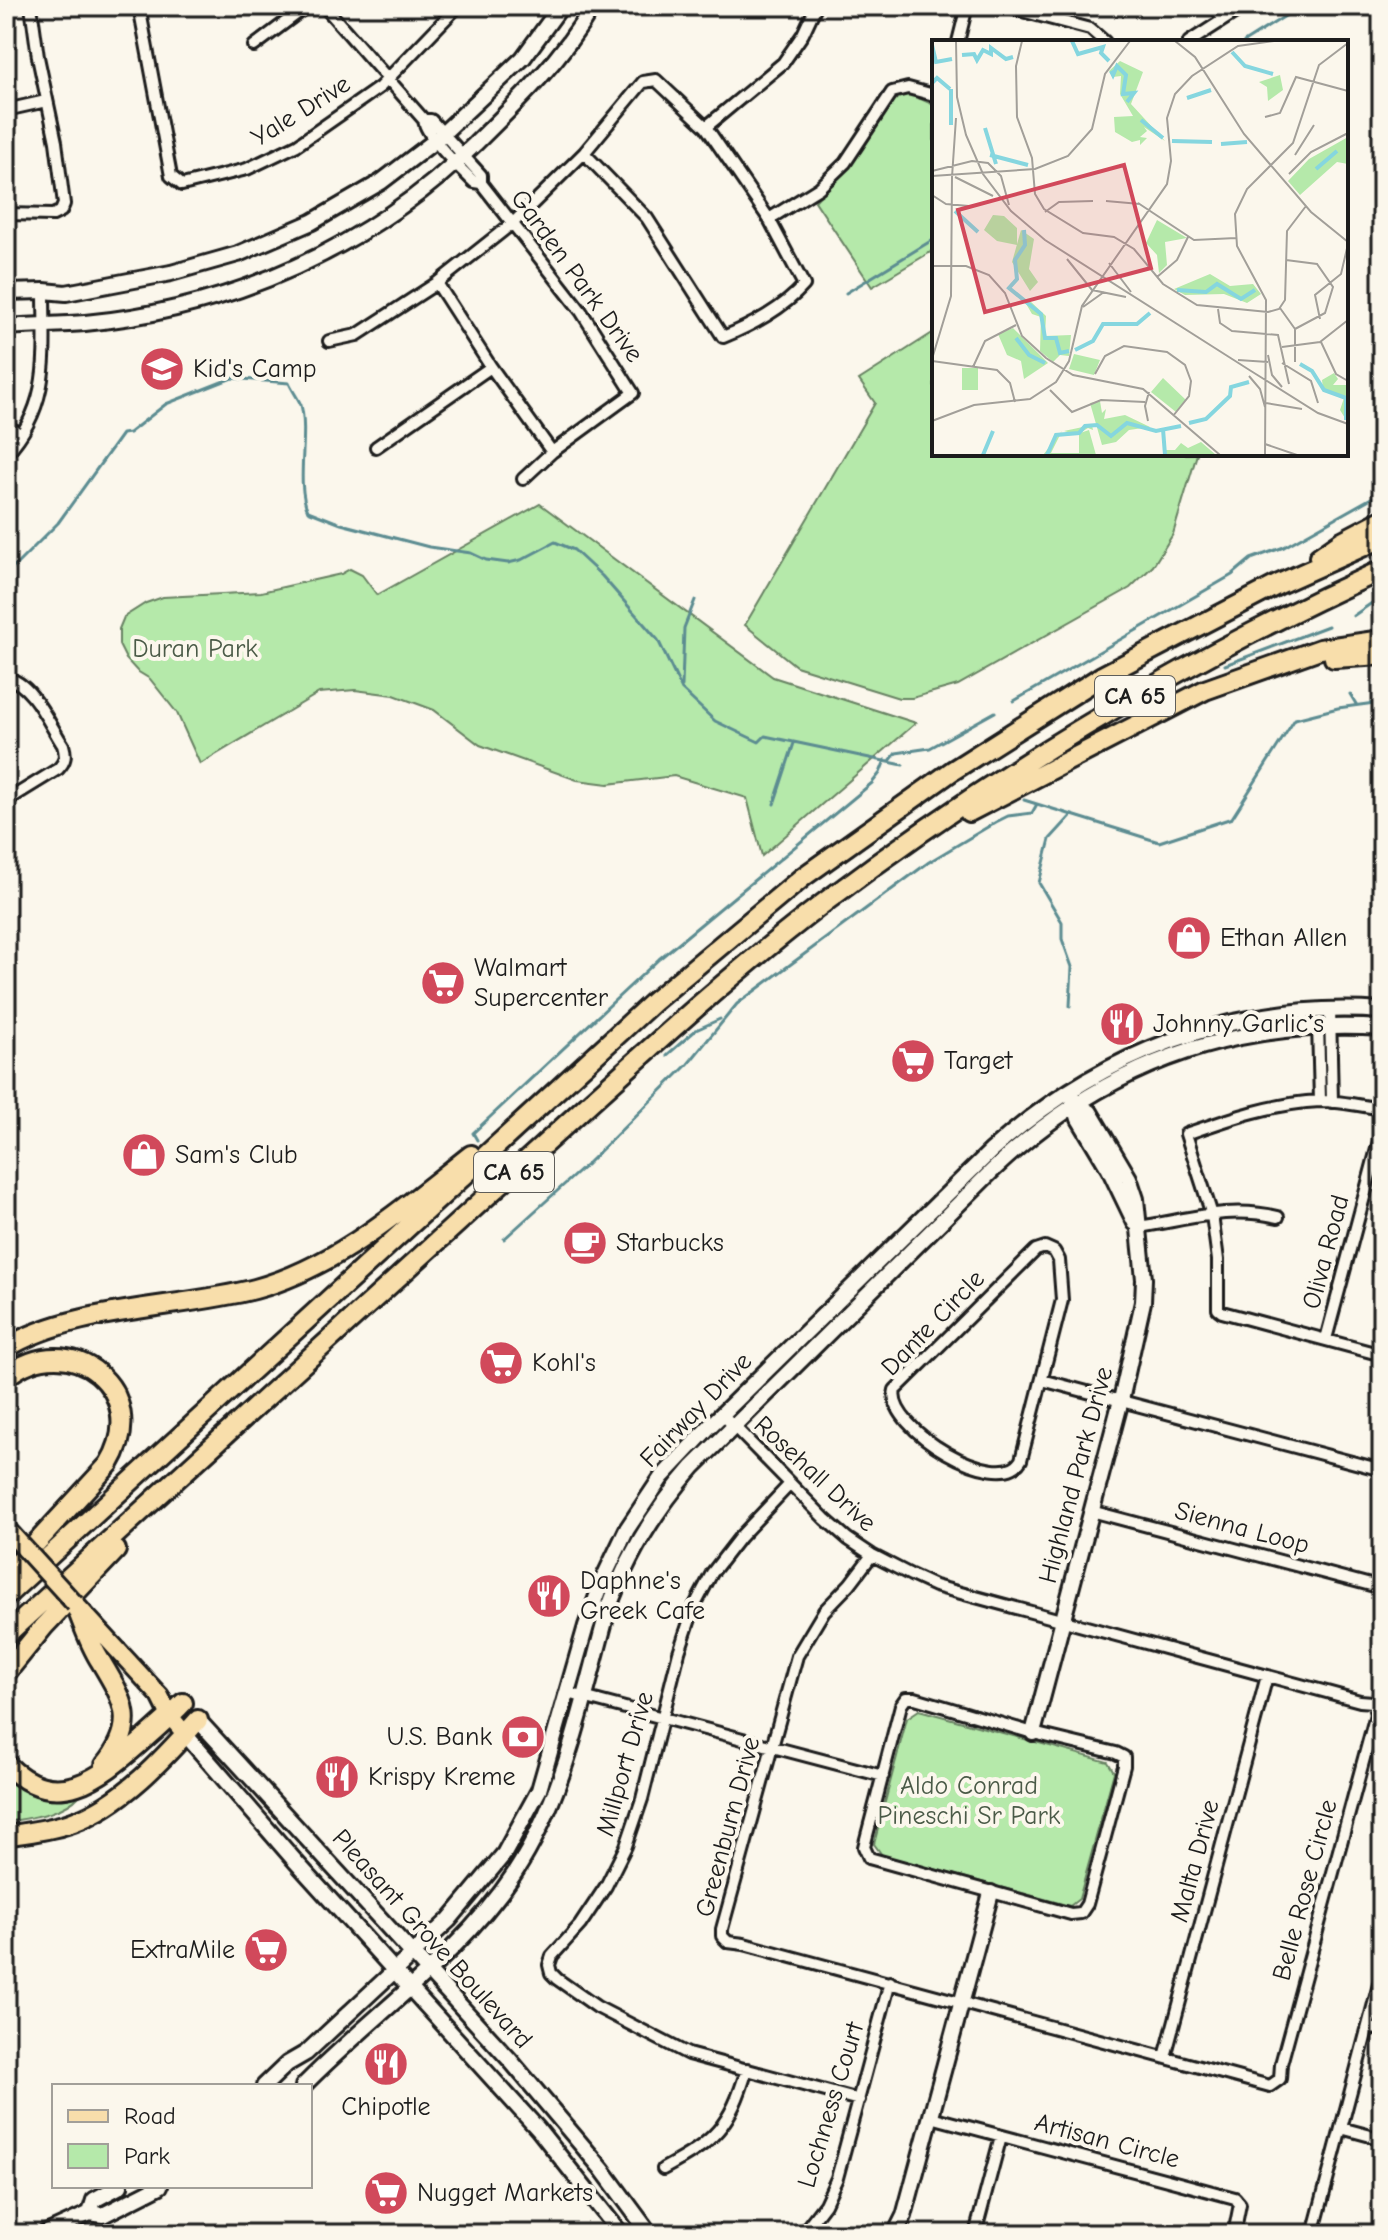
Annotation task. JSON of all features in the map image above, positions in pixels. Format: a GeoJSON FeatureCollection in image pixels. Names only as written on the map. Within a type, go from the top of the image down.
{"type":"FeatureCollection","features":[{"type":"Feature","properties":{"kind":"highway"},"geometry":{"type":"LineString","coordinates":[[1279,584],[1342,541],[1382,520]]}},
{"type":"Feature","properties":{"kind":"highway","name":"CA 65"},"geometry":{"type":"LineString","coordinates":[[6,1596],[622,1031],[741,927],[880,820],[1019,726],[1102,676],[1279,584],[1382,538]]}},
{"type":"Feature","properties":{"kind":"highway","name":"CA 65"},"geometry":{"type":"LineString","coordinates":[[6,1635],[709,995],[824,903],[1037,755],[1188,664],[1382,570]]}},
{"type":"Feature","properties":{"kind":"highway"},"geometry":{"type":"LineString","coordinates":[[902,846],[1205,690],[1320,649],[1382,640]]}},
{"type":"Feature","properties":{"kind":"highway"},"geometry":{"type":"LineString","coordinates":[[1276,667],[1382,655]]}},
{"type":"Feature","properties":{"kind":"highway"},"geometry":{"type":"LineString","coordinates":[[6,1348],[35,1333],[66,1324],[254,1289],[312,1266],[369,1232],[430,1187],[622,1031]]}},
{"type":"Feature","properties":{"kind":"highway"},"geometry":{"type":"LineString","coordinates":[[6,1377],[25,1363],[48,1357],[83,1363],[109,1385],[119,1407],[122,1429],[116,1453],[109,1464],[6,1576]]}},
{"type":"Feature","properties":{"kind":"highway"},"geometry":{"type":"LineString","coordinates":[[6,1673],[44,1626],[122,1543],[139,1514]]}},
{"type":"Feature","properties":{"kind":"highway"},"geometry":{"type":"LineString","coordinates":[[75,1604],[93,1633],[118,1689],[125,1718],[117,1749],[96,1777]]}},
{"type":"Feature","properties":{"kind":"highway"},"geometry":{"type":"LineString","coordinates":[[6,1764],[25,1780],[55,1789],[76,1786],[107,1773],[176,1710]]}},
{"type":"Feature","properties":{"kind":"highway"},"geometry":{"type":"LineString","coordinates":[[6,1836],[74,1822],[96,1811],[131,1786],[198,1720]]}},
{"type":"Feature","properties":{"kind":"main road"},"geometry":{"type":"LineString","coordinates":[[6,292],[66,293],[171,273],[260,246],[312,222],[365,192],[440,137],[523,58],[561,6]]}},
{"type":"Feature","properties":{"kind":"main road"},"geometry":{"type":"LineString","coordinates":[[6,327],[85,323],[162,310],[218,296],[272,278],[374,225],[526,96],[593,6]]}},
{"type":"Feature","properties":{"kind":"main road","name":"Fairway Drive"},"geometry":{"type":"LineString","coordinates":[[305,2084],[428,1970],[477,1922],[502,1892],[526,1855],[562,1777],[608,1610],[637,1543],[681,1480],[733,1427],[1016,1148],[1071,1097],[1133,1056],[1187,1035],[1247,1019],[1324,1009],[1382,1011]]}},
{"type":"Feature","properties":{"kind":"main road","name":"Fairway Drive"},"geometry":{"type":"LineString","coordinates":[[266,2084],[287,2064],[306,2053],[414,1954],[477,1889],[518,1830],[539,1790],[594,1601],[619,1543],[661,1478],[931,1209],[1029,1117],[1150,1065],[1213,1043],[1268,1032],[1324,1026],[1382,1028]]}},
{"type":"Feature","properties":{"kind":"main road","name":"Highland Park Drive"},"geometry":{"type":"LineString","coordinates":[[1033,1733],[1121,1400],[1143,1302],[1144,1279],[1136,1199],[1122,1163],[1090,1112],[1071,1097]]}},
{"type":"Feature","properties":{"kind":"main road"},"geometry":{"type":"LineString","coordinates":[[849,1312],[869,1281],[927,1223],[931,1209]]}},
{"type":"Feature","properties":{"kind":"main road"},"geometry":{"type":"LineString","coordinates":[[6,1528],[75,1604]]}},
{"type":"Feature","properties":{"kind":"main road"},"geometry":{"type":"LineString","coordinates":[[93,1633],[176,1710]]}},
{"type":"Feature","properties":{"kind":"main road","name":"Pleasant Grove Boulevard"},"geometry":{"type":"LineString","coordinates":[[176,1710],[198,1720],[414,1954],[577,2139],[650,2234]]}},
{"type":"Feature","properties":{"kind":"main road","name":"Pleasant Grove Boulevard"},"geometry":{"type":"LineString","coordinates":[[176,1710],[185,1734],[538,2129],[621,2234]]}},
{"type":"Feature","properties":{"kind":"main road"},"geometry":{"type":"LineString","coordinates":[[895,2234],[904,2216],[991,1893]]}},
{"type":"Feature","properties":{"kind":"main road"},"geometry":{"type":"LineString","coordinates":[[583,2185],[593,2178],[600,2181],[641,2233],[650,2234]]}},
{"type":"Feature","properties":{"kind":"main road"},"geometry":{"type":"LineString","coordinates":[[96,2214],[94,2200],[116,2188]]}},
{"type":"Feature","properties":{"kind":"main road"},"geometry":{"type":"LineString","coordinates":[[96,2214],[139,2188]]}},
{"type":"Feature","properties":{"kind":"main road"},"geometry":{"type":"LineString","coordinates":[[44,2234],[155,2188]]}},
{"type":"Feature","properties":{"kind":"street"},"geometry":{"type":"LineString","coordinates":[[6,214],[53,215],[61,211],[64,204],[31,6]]}},
{"type":"Feature","properties":{"kind":"street","name":"Yale Drive"},"geometry":{"type":"LineString","coordinates":[[139,6],[171,176],[182,185],[247,169],[297,145],[388,80]]}},
{"type":"Feature","properties":{"kind":"street"},"geometry":{"type":"LineString","coordinates":[[254,46],[307,6]]}},
{"type":"Feature","properties":{"kind":"street","name":"Garden Park Drive"},"geometry":{"type":"LineString","coordinates":[[324,6],[424,120],[431,120],[474,182],[481,183],[514,222],[581,311],[633,393],[552,452]]}},
{"type":"Feature","properties":{"kind":"street"},"geometry":{"type":"LineString","coordinates":[[388,80],[458,6]]}},
{"type":"Feature","properties":{"kind":"street"},"geometry":{"type":"LineString","coordinates":[[706,127],[783,63],[803,34],[816,6]]}},
{"type":"Feature","properties":{"kind":"street"},"geometry":{"type":"LineString","coordinates":[[958,40],[967,6]]}},
{"type":"Feature","properties":{"kind":"street"},"geometry":{"type":"LineString","coordinates":[[1003,6],[1090,29],[1103,40]]}},
{"type":"Feature","properties":{"kind":"street"},"geometry":{"type":"LineString","coordinates":[[1215,6],[1223,19]]}},
{"type":"Feature","properties":{"kind":"street"},"geometry":{"type":"LineString","coordinates":[[1192,40],[1245,6]]}},
{"type":"Feature","properties":{"kind":"street"},"geometry":{"type":"LineString","coordinates":[[329,341],[357,335],[437,283],[514,222],[584,153],[643,82],[656,80],[706,127],[769,219],[804,285],[794,297],[723,337],[647,218],[584,153]]}},
{"type":"Feature","properties":{"kind":"street"},"geometry":{"type":"LineString","coordinates":[[769,219],[819,188],[845,163],[892,92],[908,88],[932,94]]}},
{"type":"Feature","properties":{"kind":"street"},"geometry":{"type":"LineString","coordinates":[[6,110],[46,101]]}},
{"type":"Feature","properties":{"kind":"street"},"geometry":{"type":"LineString","coordinates":[[437,283],[491,367],[552,452],[523,479]]}},
{"type":"Feature","properties":{"kind":"street"},"geometry":{"type":"LineString","coordinates":[[6,454],[37,407],[43,384],[44,291]]}},
{"type":"Feature","properties":{"kind":"street"},"geometry":{"type":"LineString","coordinates":[[376,447],[491,367]]}},
{"type":"Feature","properties":{"kind":"street"},"geometry":{"type":"LineString","coordinates":[[6,425],[21,435]]}},
{"type":"Feature","properties":{"kind":"street"},"geometry":{"type":"LineString","coordinates":[[6,678],[17,680],[28,689],[66,754],[64,763],[58,769],[6,801]]}},
{"type":"Feature","properties":{"kind":"street"},"geometry":{"type":"LineString","coordinates":[[1320,1101],[1324,1009]]}},
{"type":"Feature","properties":{"kind":"street"},"geometry":{"type":"LineString","coordinates":[[1324,1026],[1332,1102]]}},
{"type":"Feature","properties":{"kind":"street"},"geometry":{"type":"LineString","coordinates":[[1382,1109],[1320,1101],[1231,1118],[1186,1134],[1212,1215],[1218,1260],[1218,1309],[1382,1355]]}},
{"type":"Feature","properties":{"kind":"street","name":"Oliva Road"},"geometry":{"type":"LineString","coordinates":[[1326,1339],[1382,1130]]}},
{"type":"Feature","properties":{"kind":"street"},"geometry":{"type":"LineString","coordinates":[[1138,1227],[1242,1211],[1278,1217]]}},
{"type":"Feature","properties":{"kind":"street","name":"Dante Circle"},"geometry":{"type":"LineString","coordinates":[[1045,1247],[1058,1256],[1063,1291],[1042,1380],[1021,1460],[1016,1467],[1007,1471],[963,1461],[944,1452],[897,1410],[894,1400],[898,1385],[1036,1250],[1045,1247]]}},
{"type":"Feature","properties":{"kind":"street"},"geometry":{"type":"LineString","coordinates":[[1042,1380],[1382,1470]]}},
{"type":"Feature","properties":{"kind":"street","name":"Rosehall Drive"},"geometry":{"type":"LineString","coordinates":[[722,1414],[825,1519],[872,1555],[935,1586],[1063,1621]]}},
{"type":"Feature","properties":{"kind":"street","name":"Millport Drive"},"geometry":{"type":"LineString","coordinates":[[790,1484],[740,1537],[712,1573],[686,1627],[642,1799],[626,1846],[606,1886],[580,1925],[552,1956],[549,1965],[551,1973],[597,2007],[688,2054],[859,2100]]}},
{"type":"Feature","properties":{"kind":"street","name":"Sienna Loop"},"geometry":{"type":"LineString","coordinates":[[1091,1511],[1382,1588]]}},
{"type":"Feature","properties":{"kind":"street","name":"Greenburn Drive"},"geometry":{"type":"LineString","coordinates":[[872,1555],[824,1611],[803,1642],[791,1671],[722,1936],[728,1942],[961,2002]]}},
{"type":"Feature","properties":{"kind":"street","name":"Belle Rose Circle"},"geometry":{"type":"LineString","coordinates":[[961,2002],[1270,2086],[1280,2079],[1281,2064],[1375,1705],[1368,1700],[1360,1701],[1063,1621]]}},
{"type":"Feature","properties":{"kind":"street","name":"Malta Drive"},"geometry":{"type":"LineString","coordinates":[[1165,2057],[1267,1676]]}},
{"type":"Feature","properties":{"kind":"street"},"geometry":{"type":"LineString","coordinates":[[568,1693],[883,1776]]}},
{"type":"Feature","properties":{"kind":"street"},"geometry":{"type":"LineString","coordinates":[[906,1698],[1124,1757],[1087,1904],[1081,1913],[1071,1914],[869,1858],[864,1847],[883,1776],[901,1705],[906,1698]]}},
{"type":"Feature","properties":{"kind":"street"},"geometry":{"type":"LineString","coordinates":[[1318,2233],[1341,2128],[1382,1973]]}},
{"type":"Feature","properties":{"kind":"street","name":"Lochness Court"},"geometry":{"type":"LineString","coordinates":[[802,2234],[825,2204],[837,2178],[890,1982]]}},
{"type":"Feature","properties":{"kind":"street"},"geometry":{"type":"LineString","coordinates":[[1368,2027],[1382,2030]]}},
{"type":"Feature","properties":{"kind":"street"},"geometry":{"type":"LineString","coordinates":[[663,2169],[718,2133],[729,2119],[747,2069]]}},
{"type":"Feature","properties":{"kind":"street","name":"Artisan Circle"},"geometry":{"type":"LineString","coordinates":[[931,2117],[1235,2198],[1240,2204],[1234,2234]]}},
{"type":"Feature","properties":{"kind":"street"},"geometry":{"type":"LineString","coordinates":[[1341,2128],[1382,2139]]}},
{"type":"Feature","properties":{"kind":"street"},"geometry":{"type":"LineString","coordinates":[[975,2234],[1001,2136]]}},
{"type":"Feature","properties":{"kind":"green space"},"geometry":{"type":"Polygon","coordinates":[[[910,94],[932,104],[932,251],[872,287],[815,201],[861,152],[901,95],[910,94]]]}},
{"type":"Feature","properties":{"kind":"green space"},"geometry":{"type":"Polygon","coordinates":[[[932,333],[932,456],[1196,456],[1173,534],[1153,566],[1130,588],[958,685],[912,698],[899,698],[796,666],[745,625],[875,403],[859,380],[932,333]]]}},
{"type":"Feature","properties":{"kind":"green space","name":"Duran Park"},"geometry":{"type":"Polygon","coordinates":[[[540,504],[773,677],[916,723],[762,856],[747,798],[674,776],[608,784],[577,780],[480,745],[434,710],[394,695],[355,690],[319,693],[200,764],[177,713],[150,679],[126,659],[119,645],[119,629],[124,617],[146,603],[163,597],[261,592],[341,574],[350,569],[362,575],[377,595],[540,504]]]}},
{"type":"Feature","properties":{"kind":"green space","name":"Aldo Conrad Pineschi Sr Park"},"geometry":{"type":"Polygon","coordinates":[[[919,1710],[1108,1762],[1114,1772],[1079,1899],[1070,1906],[882,1855],[874,1844],[907,1718],[919,1710]]]}},
{"type":"Feature","properties":{"kind":"green space"},"geometry":{"type":"Polygon","coordinates":[[[6,1778],[41,1794],[79,1796],[55,1811],[6,1822],[6,1778]]]}},
{"type":"Feature","properties":{"kind":"waterway"},"geometry":{"type":"LineString","coordinates":[[1247,40],[1301,6]]}},
{"type":"Feature","properties":{"kind":"waterway"},"geometry":{"type":"LineString","coordinates":[[846,293],[932,240]]}},
{"type":"Feature","properties":{"kind":"waterway"},"geometry":{"type":"LineString","coordinates":[[6,571],[11,570],[58,523],[122,434],[129,433],[166,404],[232,378],[289,383],[301,405],[303,417],[302,473],[308,511],[341,524],[429,547],[471,553],[486,560],[508,563],[521,560],[555,542],[574,550],[602,576],[658,640],[682,690],[715,721],[759,742],[765,736],[903,765]]}},
{"type":"Feature","properties":{"kind":"waterway"},"geometry":{"type":"LineString","coordinates":[[1014,701],[1232,575],[1251,559],[1284,547],[1382,492]]}},
{"type":"Feature","properties":{"kind":"waterway"},"geometry":{"type":"LineString","coordinates":[[1353,616],[1382,596]]}},
{"type":"Feature","properties":{"kind":"waterway"},"geometry":{"type":"LineString","coordinates":[[682,686],[684,628],[695,600]]}},
{"type":"Feature","properties":{"kind":"waterway"},"geometry":{"type":"LineString","coordinates":[[1225,665],[1328,626]]}},
{"type":"Feature","properties":{"kind":"waterway"},"geometry":{"type":"LineString","coordinates":[[1350,694],[1356,704]]}},
{"type":"Feature","properties":{"kind":"waterway"},"geometry":{"type":"LineString","coordinates":[[1024,800],[1159,842],[1232,818],[1295,719],[1338,708],[1382,702]]}},
{"type":"Feature","properties":{"kind":"waterway"},"geometry":{"type":"LineString","coordinates":[[890,761],[896,753],[930,748],[995,712]]}},
{"type":"Feature","properties":{"kind":"waterway"},"geometry":{"type":"LineString","coordinates":[[774,804],[794,743]]}},
{"type":"Feature","properties":{"kind":"waterway"},"geometry":{"type":"LineString","coordinates":[[477,1140],[473,1133],[659,959],[872,783],[885,760]]}},
{"type":"Feature","properties":{"kind":"waterway"},"geometry":{"type":"LineString","coordinates":[[504,1239],[586,1165],[688,1064],[737,1004],[929,862],[1008,816],[1032,813],[1037,804]]}},
{"type":"Feature","properties":{"kind":"waterway"},"geometry":{"type":"LineString","coordinates":[[1070,1006],[1072,967],[1062,939],[1062,922],[1039,883],[1050,839],[1071,816]]}},
{"type":"Feature","properties":{"kind":"waterway"},"geometry":{"type":"LineString","coordinates":[[667,1055],[696,1030],[720,1019]]}},
{"type":"Feature","properties":{"kind":"place","name":"Kid's Camp"},"geometry":{"type":"Point","coordinates":[162,369]}},
{"type":"Feature","properties":{"kind":"place","name":"Ethan Allen"},"geometry":{"type":"Point","coordinates":[1189,938]}},
{"type":"Feature","properties":{"kind":"place","name":"Walmart Supercenter"},"geometry":{"type":"Point","coordinates":[443,983]}},
{"type":"Feature","properties":{"kind":"place","name":"Johnny Garlic's"},"geometry":{"type":"Point","coordinates":[1122,1024]}},
{"type":"Feature","properties":{"kind":"place","name":"Target"},"geometry":{"type":"Point","coordinates":[913,1061]}},
{"type":"Feature","properties":{"kind":"place","name":"Sam's Club"},"geometry":{"type":"Point","coordinates":[144,1155]}},
{"type":"Feature","properties":{"kind":"place","name":"Starbucks"},"geometry":{"type":"Point","coordinates":[585,1243]}},
{"type":"Feature","properties":{"kind":"place","name":"Kohl's"},"geometry":{"type":"Point","coordinates":[501,1363]}},
{"type":"Feature","properties":{"kind":"place","name":"Daphne's Greek Cafe"},"geometry":{"type":"Point","coordinates":[549,1596]}},
{"type":"Feature","properties":{"kind":"place","name":"U.S. Bank"},"geometry":{"type":"Point","coordinates":[523,1737]}},
{"type":"Feature","properties":{"kind":"place","name":"Krispy Kreme"},"geometry":{"type":"Point","coordinates":[337,1777]}},
{"type":"Feature","properties":{"kind":"place","name":"ExtraMile"},"geometry":{"type":"Point","coordinates":[266,1950]}},
{"type":"Feature","properties":{"kind":"place","name":"Chipotle"},"geometry":{"type":"Point","coordinates":[386,2064]}},
{"type":"Feature","properties":{"kind":"place","name":"Nugget Markets"},"geometry":{"type":"Point","coordinates":[386,2193]}}]}
